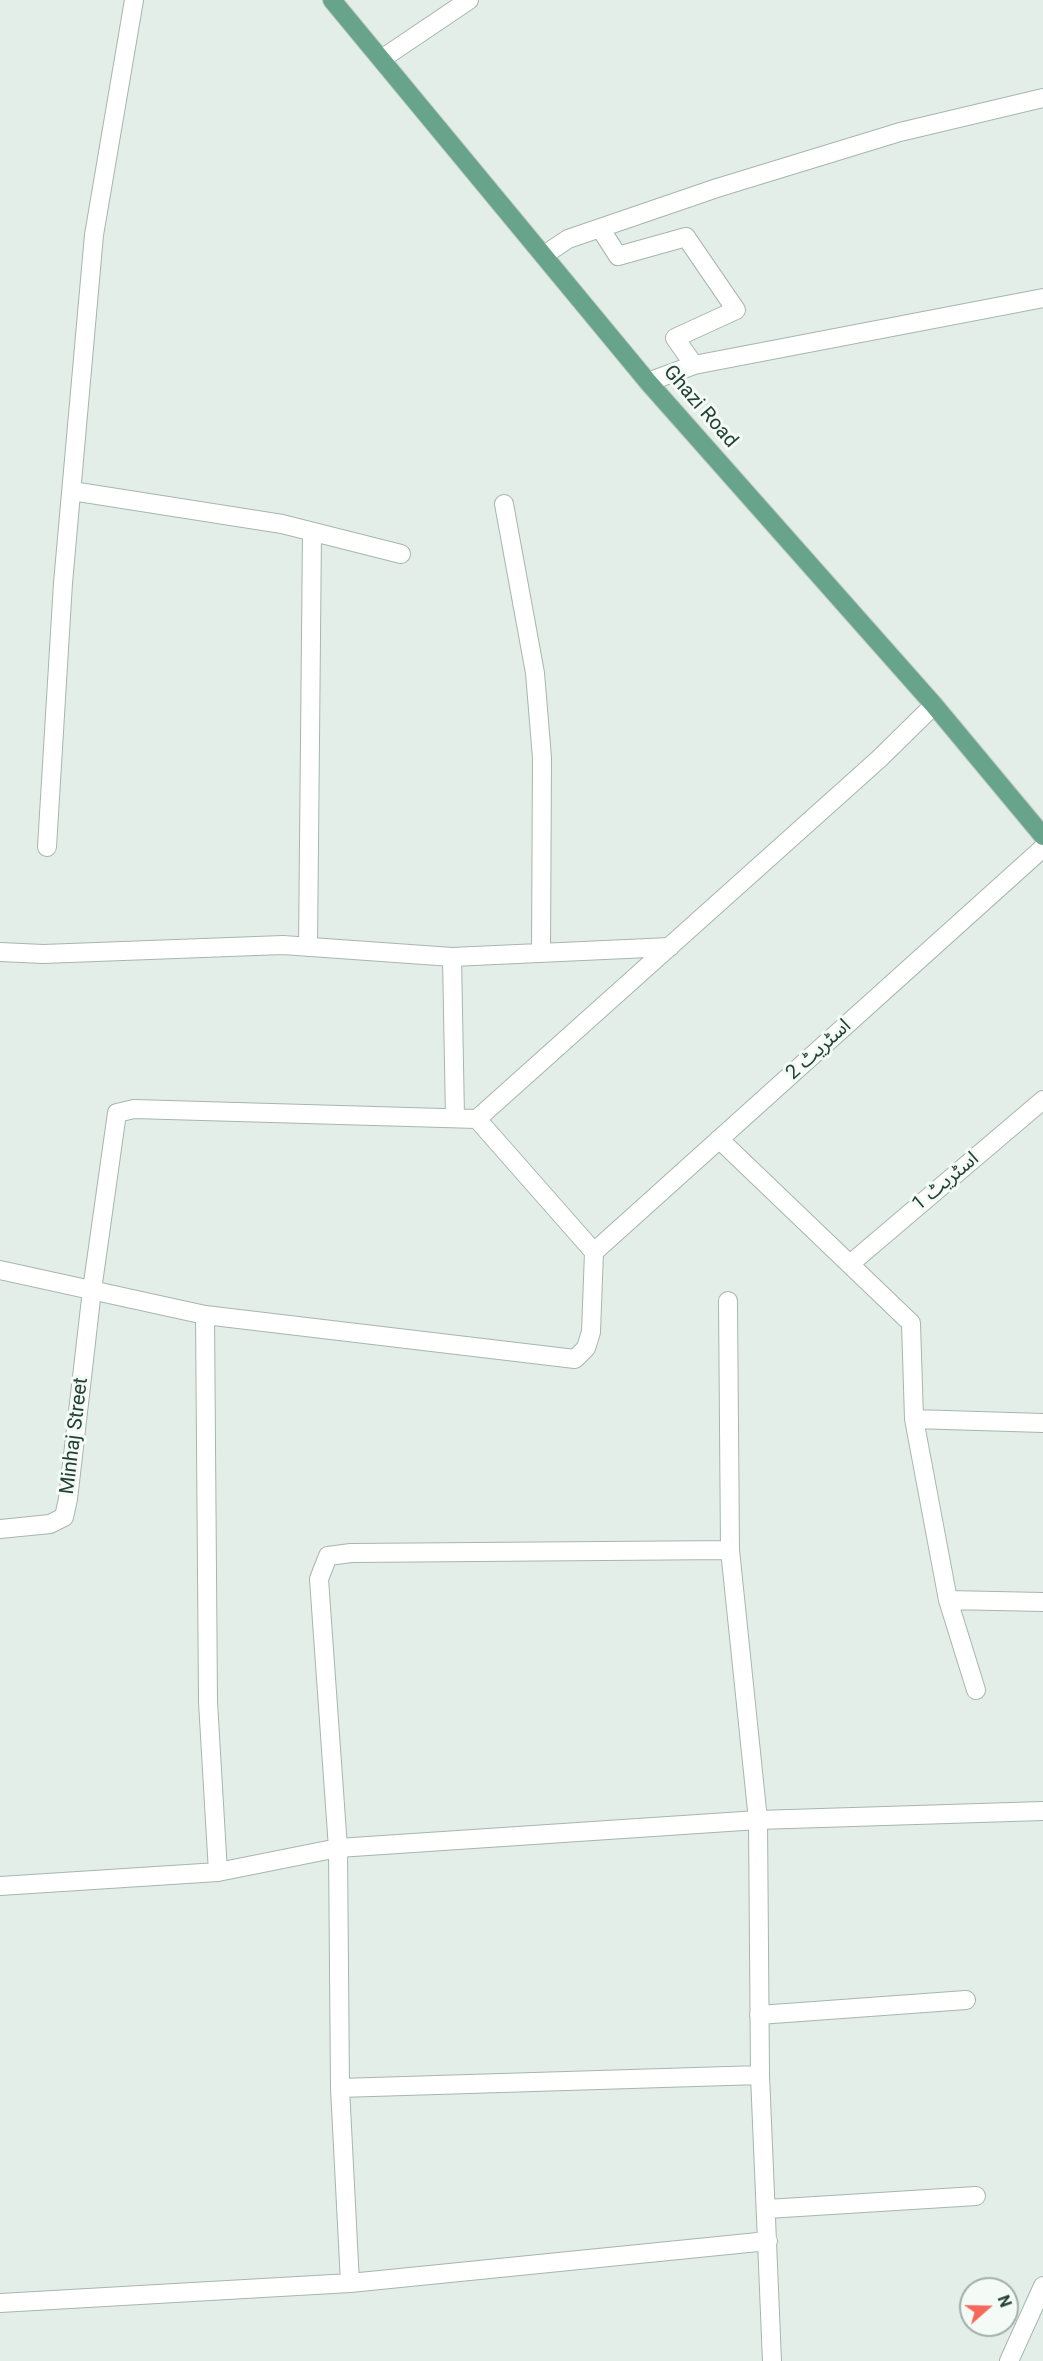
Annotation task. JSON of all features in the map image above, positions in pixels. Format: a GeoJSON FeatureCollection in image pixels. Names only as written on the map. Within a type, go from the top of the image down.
{"type":"FeatureCollection","features":[{"type":"Feature","properties":{"kind":"main road","name":"Ghazi Road"},"geometry":{"type":"LineString","coordinates":[[332,0],[383,58],[648,382],[934,705],[1043,836]]}},
{"type":"Feature","properties":{"kind":"street"},"geometry":{"type":"LineString","coordinates":[[47,847],[72,491],[94,236],[134,0]]}},
{"type":"Feature","properties":{"kind":"street"},"geometry":{"type":"LineString","coordinates":[[383,58],[469,0]]}},
{"type":"Feature","properties":{"kind":"street"},"geometry":{"type":"LineString","coordinates":[[544,255],[568,239],[717,188],[900,132],[1043,98]]}},
{"type":"Feature","properties":{"kind":"street"},"geometry":{"type":"LineString","coordinates":[[600,228],[618,256],[686,237],[730,301],[736,310],[675,338],[694,365]]}},
{"type":"Feature","properties":{"kind":"street"},"geometry":{"type":"LineString","coordinates":[[648,382],[694,365],[1043,298]]}},
{"type":"Feature","properties":{"kind":"street"},"geometry":{"type":"LineString","coordinates":[[72,491],[312,531],[400,554]]}},
{"type":"Feature","properties":{"kind":"street"},"geometry":{"type":"LineString","coordinates":[[504,504],[535,673],[542,758],[541,953]]}},
{"type":"Feature","properties":{"kind":"street"},"geometry":{"type":"LineString","coordinates":[[308,947],[312,531]]}},
{"type":"Feature","properties":{"kind":"street"},"geometry":{"type":"LineString","coordinates":[[92,1290],[117,1113],[134,1109],[477,1119],[879,759],[934,705]]}},
{"type":"Feature","properties":{"kind":"street","name":"اسٹریٹ 2"},"geometry":{"type":"LineString","coordinates":[[594,1252],[1043,848]]}},
{"type":"Feature","properties":{"kind":"street"},"geometry":{"type":"LineString","coordinates":[[0,952],[43,954],[283,945],[452,957],[670,946]]}},
{"type":"Feature","properties":{"kind":"street"},"geometry":{"type":"LineString","coordinates":[[452,957],[455,1119]]}},
{"type":"Feature","properties":{"kind":"street","name":"اسٹریٹ 1"},"geometry":{"type":"LineString","coordinates":[[850,1264],[1043,1100]]}},
{"type":"Feature","properties":{"kind":"street"},"geometry":{"type":"LineString","coordinates":[[0,1269],[205,1315],[575,1359],[586,1348],[591,1332],[594,1252],[477,1119]]}},
{"type":"Feature","properties":{"kind":"street"},"geometry":{"type":"LineString","coordinates":[[719,1139],[911,1323],[914,1419],[948,1600],[975,1690]]}},
{"type":"Feature","properties":{"kind":"street","name":"Minhaj Street"},"geometry":{"type":"LineString","coordinates":[[0,1529],[50,1524],[64,1517],[92,1290]]}},
{"type":"Feature","properties":{"kind":"street"},"geometry":{"type":"LineString","coordinates":[[728,1301],[730,1550],[758,1820],[760,2075],[772,2361]]}},
{"type":"Feature","properties":{"kind":"street"},"geometry":{"type":"LineString","coordinates":[[205,1315],[208,1702],[218,1872]]}},
{"type":"Feature","properties":{"kind":"street"},"geometry":{"type":"LineString","coordinates":[[914,1419],[1043,1423]]}},
{"type":"Feature","properties":{"kind":"street"},"geometry":{"type":"LineString","coordinates":[[350,2283],[340,2088],[338,1848],[319,1579],[328,1556],[351,1553],[730,1550]]}},
{"type":"Feature","properties":{"kind":"street"},"geometry":{"type":"LineString","coordinates":[[948,1600],[1043,1602]]}},
{"type":"Feature","properties":{"kind":"street"},"geometry":{"type":"LineString","coordinates":[[0,1886],[218,1872],[338,1848],[758,1820],[1043,1811]]}},
{"type":"Feature","properties":{"kind":"street"},"geometry":{"type":"LineString","coordinates":[[759,2014],[966,2000]]}},
{"type":"Feature","properties":{"kind":"street"},"geometry":{"type":"LineString","coordinates":[[340,2088],[760,2075]]}},
{"type":"Feature","properties":{"kind":"street"},"geometry":{"type":"LineString","coordinates":[[766,2209],[976,2196]]}},
{"type":"Feature","properties":{"kind":"street"},"geometry":{"type":"LineString","coordinates":[[0,2303],[350,2283],[768,2241]]}},
{"type":"Feature","properties":{"kind":"street"},"geometry":{"type":"LineString","coordinates":[[1009,2361],[1043,2286]]}}]}
